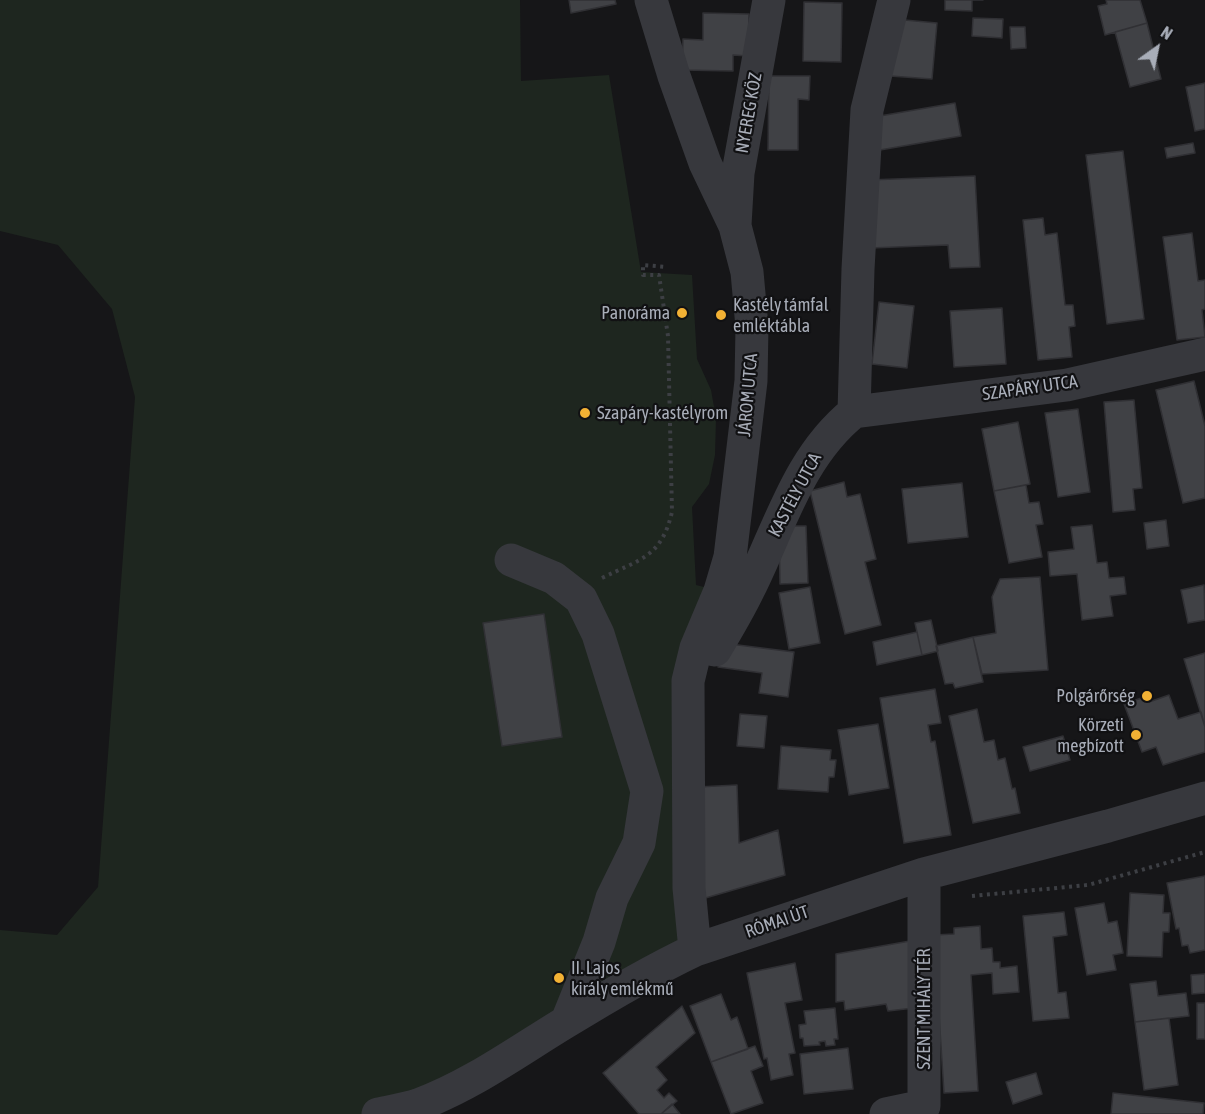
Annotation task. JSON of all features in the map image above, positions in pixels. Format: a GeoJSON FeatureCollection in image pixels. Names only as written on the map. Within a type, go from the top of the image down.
{"type":"FeatureCollection","features":[{"type":"Feature","properties":{"kind":"street","name":"JÁROM UTCA"},"geometry":{"type":"LineString","coordinates":[[651,0],[674,76],[705,163],[735,226],[747,272],[752,327],[751,381],[730,557],[720,591],[696,648],[688,691]]}},
{"type":"Feature","properties":{"kind":"street","name":"NYEREG KÖZ"},"geometry":{"type":"LineString","coordinates":[[735,226],[738,174],[769,0]]}},
{"type":"Feature","properties":{"kind":"street"},"geometry":{"type":"LineString","coordinates":[[854,412],[858,269],[867,111],[894,0]]}},
{"type":"Feature","properties":{"kind":"street","name":"SZAPÁRY UTCA"},"geometry":{"type":"LineString","coordinates":[[854,412],[1067,385],[1205,354]]}},
{"type":"Feature","properties":{"kind":"street","name":"KASTÉLY UTCA"},"geometry":{"type":"LineString","coordinates":[[688,691],[712,656],[749,589],[795,488],[813,456],[837,425],[854,412]]}},
{"type":"Feature","properties":{"kind":"street"},"geometry":{"type":"LineString","coordinates":[[511,560],[554,578],[581,599],[598,634],[647,791],[639,843],[612,898],[599,942],[567,1021]]}},
{"type":"Feature","properties":{"kind":"street"},"geometry":{"type":"LineString","coordinates":[[688,691],[689,877],[695,950]]}},
{"type":"Feature","properties":{"kind":"street","name":"RÓMAI ÚT"},"geometry":{"type":"LineString","coordinates":[[378,1114],[417,1106],[462,1086],[567,1021],[666,964],[695,950],[924,874],[1205,798]]}},
{"type":"Feature","properties":{"kind":"street","name":"SZENT MIHÁLY TÉR"},"geometry":{"type":"LineString","coordinates":[[886,1114],[924,1106],[924,874]]}},
{"type":"Feature","properties":{"kind":"path"},"geometry":{"type":"LineString","coordinates":[[581,599],[589,586],[640,560],[655,548],[667,533],[672,512],[668,336],[659,275],[643,275],[643,265],[667,267]]}},
{"type":"Feature","properties":{"kind":"path"},"geometry":{"type":"LineString","coordinates":[[924,874],[960,897],[1088,885],[1205,852]]}},
{"type":"Feature","properties":{"kind":"shaded area"},"geometry":{"type":"Polygon","coordinates":[[[0,0],[520,0],[521,81],[609,75],[641,272],[692,275],[697,359],[711,390],[716,418],[715,455],[709,484],[692,507],[696,585],[720,591],[696,648],[695,950],[378,1114],[0,1114],[0,930],[57,935],[98,887],[135,397],[112,309],[58,245],[0,231],[0,0]]]}},
{"type":"Feature","properties":{"kind":"building"},"geometry":{"type":"Polygon","coordinates":[[[569,0],[615,0],[616,4],[571,13],[569,0]]]}},
{"type":"Feature","properties":{"kind":"building"},"geometry":{"type":"Polygon","coordinates":[[[945,0],[972,0],[972,11],[945,10],[945,0]]]}},
{"type":"Feature","properties":{"kind":"building"},"geometry":{"type":"Polygon","coordinates":[[[1106,0],[1140,0],[1147,23],[1105,35],[1098,6],[1107,4],[1106,0]]]}},
{"type":"Feature","properties":{"kind":"building"},"geometry":{"type":"Polygon","coordinates":[[[804,2],[842,3],[841,62],[803,61],[804,2]]]}},
{"type":"Feature","properties":{"kind":"building"},"geometry":{"type":"Polygon","coordinates":[[[703,13],[749,14],[748,56],[733,55],[733,71],[682,70],[683,39],[703,40],[703,13]]]}},
{"type":"Feature","properties":{"kind":"building"},"geometry":{"type":"Polygon","coordinates":[[[973,18],[1003,19],[1002,38],[972,36],[973,18]]]}},
{"type":"Feature","properties":{"kind":"building"},"geometry":{"type":"Polygon","coordinates":[[[894,19],[937,23],[932,79],[890,76],[894,19]]]}},
{"type":"Feature","properties":{"kind":"building"},"geometry":{"type":"Polygon","coordinates":[[[1147,23],[1161,79],[1130,87],[1115,32],[1147,23]]]}},
{"type":"Feature","properties":{"kind":"building"},"geometry":{"type":"Polygon","coordinates":[[[1010,27],[1025,27],[1026,48],[1011,49],[1010,27]]]}},
{"type":"Feature","properties":{"kind":"building"},"geometry":{"type":"Polygon","coordinates":[[[769,76],[810,76],[809,100],[798,99],[798,150],[768,150],[769,76]]]}},
{"type":"Feature","properties":{"kind":"building"},"geometry":{"type":"Polygon","coordinates":[[[1205,83],[1205,129],[1195,131],[1186,87],[1205,83]]]}},
{"type":"Feature","properties":{"kind":"building"},"geometry":{"type":"Polygon","coordinates":[[[955,103],[961,136],[880,150],[874,117],[955,103]]]}},
{"type":"Feature","properties":{"kind":"building"},"geometry":{"type":"Polygon","coordinates":[[[1193,143],[1195,153],[1167,158],[1165,148],[1193,143]]]}},
{"type":"Feature","properties":{"kind":"building"},"geometry":{"type":"Polygon","coordinates":[[[1123,151],[1144,319],[1107,324],[1086,155],[1123,151]]]}},
{"type":"Feature","properties":{"kind":"building"},"geometry":{"type":"Polygon","coordinates":[[[975,176],[980,267],[950,268],[948,245],[870,248],[868,180],[975,176]]]}},
{"type":"Feature","properties":{"kind":"building"},"geometry":{"type":"Polygon","coordinates":[[[1043,218],[1045,235],[1057,233],[1065,305],[1073,305],[1075,326],[1069,327],[1072,357],[1038,360],[1023,220],[1043,218]]]}},
{"type":"Feature","properties":{"kind":"building"},"geometry":{"type":"Polygon","coordinates":[[[1192,233],[1198,281],[1205,280],[1205,309],[1202,310],[1205,337],[1177,340],[1163,237],[1192,233]]]}},
{"type":"Feature","properties":{"kind":"building"},"geometry":{"type":"Polygon","coordinates":[[[879,302],[914,306],[907,368],[872,364],[879,302]]]}},
{"type":"Feature","properties":{"kind":"building"},"geometry":{"type":"Polygon","coordinates":[[[1002,308],[1006,364],[954,367],[950,311],[1002,308]]]}},
{"type":"Feature","properties":{"kind":"building"},"geometry":{"type":"Polygon","coordinates":[[[1194,381],[1205,426],[1205,498],[1183,503],[1156,390],[1194,381]]]}},
{"type":"Feature","properties":{"kind":"building"},"geometry":{"type":"Polygon","coordinates":[[[1134,400],[1142,488],[1133,489],[1135,510],[1113,512],[1104,402],[1134,400]]]}},
{"type":"Feature","properties":{"kind":"building"},"geometry":{"type":"Polygon","coordinates":[[[1078,409],[1090,492],[1058,497],[1045,413],[1078,409]]]}},
{"type":"Feature","properties":{"kind":"building"},"geometry":{"type":"Polygon","coordinates":[[[1018,422],[1030,484],[994,491],[982,429],[1018,422]]]}},
{"type":"Feature","properties":{"kind":"building"},"geometry":{"type":"Polygon","coordinates":[[[844,482],[847,497],[860,494],[876,559],[865,562],[881,625],[845,634],[810,491],[844,482]]]}},
{"type":"Feature","properties":{"kind":"building"},"geometry":{"type":"Polygon","coordinates":[[[962,483],[968,537],[908,543],[902,489],[962,483]]]}},
{"type":"Feature","properties":{"kind":"building"},"geometry":{"type":"Polygon","coordinates":[[[1026,485],[1029,503],[1039,502],[1043,524],[1036,525],[1042,557],[1009,563],[994,491],[1026,485]]]}},
{"type":"Feature","properties":{"kind":"building"},"geometry":{"type":"Polygon","coordinates":[[[1166,520],[1169,546],[1147,549],[1144,523],[1166,520]]]}},
{"type":"Feature","properties":{"kind":"building"},"geometry":{"type":"Polygon","coordinates":[[[1092,525],[1097,563],[1107,562],[1109,578],[1124,577],[1126,594],[1110,596],[1113,616],[1082,620],[1077,574],[1050,576],[1048,552],[1074,549],[1071,527],[1092,525]]]}},
{"type":"Feature","properties":{"kind":"building"},"geometry":{"type":"Polygon","coordinates":[[[779,526],[806,526],[808,583],[780,584],[779,526]]]}},
{"type":"Feature","properties":{"kind":"building"},"geometry":{"type":"Polygon","coordinates":[[[1040,577],[1048,670],[982,674],[973,637],[996,633],[992,597],[1000,579],[1040,577]]]}},
{"type":"Feature","properties":{"kind":"building"},"geometry":{"type":"Polygon","coordinates":[[[1204,585],[1205,620],[1188,623],[1181,590],[1204,585]]]}},
{"type":"Feature","properties":{"kind":"building"},"geometry":{"type":"Polygon","coordinates":[[[810,587],[820,643],[789,649],[779,593],[810,587]]]}},
{"type":"Feature","properties":{"kind":"building"},"geometry":{"type":"Polygon","coordinates":[[[544,614],[562,737],[502,746],[483,623],[544,614]]]}},
{"type":"Feature","properties":{"kind":"building"},"geometry":{"type":"Polygon","coordinates":[[[931,620],[938,651],[922,655],[915,623],[931,620]]]}},
{"type":"Feature","properties":{"kind":"building"},"geometry":{"type":"Polygon","coordinates":[[[917,632],[922,655],[877,665],[873,642],[917,632]]]}},
{"type":"Feature","properties":{"kind":"building"},"geometry":{"type":"Polygon","coordinates":[[[973,637],[983,682],[955,688],[953,683],[945,684],[936,646],[973,637]]]}},
{"type":"Feature","properties":{"kind":"building"},"geometry":{"type":"Polygon","coordinates":[[[722,643],[794,652],[788,697],[759,693],[762,673],[718,667],[722,643]]]}},
{"type":"Feature","properties":{"kind":"building"},"geometry":{"type":"Polygon","coordinates":[[[1205,653],[1205,727],[1184,659],[1205,653]]]}},
{"type":"Feature","properties":{"kind":"building"},"geometry":{"type":"Polygon","coordinates":[[[935,689],[941,723],[928,725],[931,742],[935,741],[951,835],[904,843],[880,698],[935,689]]]}},
{"type":"Feature","properties":{"kind":"building"},"geometry":{"type":"Polygon","coordinates":[[[1169,695],[1178,719],[1201,712],[1205,727],[1205,752],[1163,765],[1156,747],[1142,752],[1124,704],[1147,696],[1149,702],[1169,695]]]}},
{"type":"Feature","properties":{"kind":"building"},"geometry":{"type":"Polygon","coordinates":[[[977,709],[984,742],[994,740],[998,760],[1005,758],[1020,813],[973,823],[949,716],[977,709]]]}},
{"type":"Feature","properties":{"kind":"building"},"geometry":{"type":"Polygon","coordinates":[[[740,714],[767,716],[764,748],[737,746],[740,714]]]}},
{"type":"Feature","properties":{"kind":"building"},"geometry":{"type":"Polygon","coordinates":[[[878,724],[889,788],[849,795],[838,730],[878,724]]]}},
{"type":"Feature","properties":{"kind":"building"},"geometry":{"type":"Polygon","coordinates":[[[1063,736],[1070,760],[1030,771],[1023,747],[1063,736]]]}},
{"type":"Feature","properties":{"kind":"building"},"geometry":{"type":"Polygon","coordinates":[[[781,746],[831,750],[830,760],[836,760],[834,777],[829,777],[828,792],[778,789],[781,746]]]}},
{"type":"Feature","properties":{"kind":"building"},"geometry":{"type":"Polygon","coordinates":[[[737,785],[739,843],[778,830],[785,875],[702,899],[697,787],[737,785]]]}},
{"type":"Feature","properties":{"kind":"building"},"geometry":{"type":"Polygon","coordinates":[[[1205,876],[1205,950],[1190,953],[1188,945],[1182,946],[1179,928],[1176,929],[1167,883],[1205,876]]]}},
{"type":"Feature","properties":{"kind":"building"},"geometry":{"type":"Polygon","coordinates":[[[1130,893],[1164,895],[1163,913],[1170,913],[1169,932],[1163,932],[1162,957],[1127,956],[1130,893]]]}},
{"type":"Feature","properties":{"kind":"building"},"geometry":{"type":"Polygon","coordinates":[[[1104,903],[1108,923],[1117,921],[1123,953],[1113,955],[1116,970],[1087,975],[1075,908],[1104,903]]]}},
{"type":"Feature","properties":{"kind":"building"},"geometry":{"type":"Polygon","coordinates":[[[1064,912],[1067,935],[1053,937],[1058,993],[1066,992],[1069,1018],[1033,1021],[1023,916],[1064,912]]]}},
{"type":"Feature","properties":{"kind":"building"},"geometry":{"type":"Polygon","coordinates":[[[980,926],[981,949],[992,948],[993,962],[1000,962],[1000,968],[1017,966],[1019,992],[993,994],[992,973],[971,975],[978,1091],[944,1093],[934,935],[954,934],[954,928],[980,926]]]}},
{"type":"Feature","properties":{"kind":"building"},"geometry":{"type":"Polygon","coordinates":[[[910,941],[914,1008],[888,1011],[886,1004],[845,1010],[844,1001],[836,1002],[836,954],[910,941]]]}},
{"type":"Feature","properties":{"kind":"building"},"geometry":{"type":"Polygon","coordinates":[[[795,963],[802,1000],[785,1003],[795,1053],[789,1054],[793,1075],[771,1080],[767,1058],[764,1059],[747,973],[795,963]]]}},
{"type":"Feature","properties":{"kind":"building"},"geometry":{"type":"Polygon","coordinates":[[[1205,974],[1205,993],[1192,994],[1191,975],[1205,974]]]}},
{"type":"Feature","properties":{"kind":"building"},"geometry":{"type":"Polygon","coordinates":[[[1156,981],[1158,996],[1186,993],[1189,1016],[1135,1022],[1130,984],[1156,981]]]}},
{"type":"Feature","properties":{"kind":"building"},"geometry":{"type":"Polygon","coordinates":[[[721,994],[731,1020],[737,1017],[748,1049],[711,1062],[690,1006],[721,994]]]}},
{"type":"Feature","properties":{"kind":"building"},"geometry":{"type":"Polygon","coordinates":[[[1197,1003],[1205,1003],[1205,1039],[1197,1039],[1197,1003]]]}},
{"type":"Feature","properties":{"kind":"building"},"geometry":{"type":"Polygon","coordinates":[[[682,1006],[695,1033],[656,1067],[667,1080],[657,1090],[664,1098],[669,1093],[677,1101],[661,1114],[639,1114],[603,1073],[682,1006]]]}},
{"type":"Feature","properties":{"kind":"building"},"geometry":{"type":"Polygon","coordinates":[[[835,1008],[838,1039],[834,1039],[835,1045],[826,1046],[825,1041],[819,1042],[820,1045],[804,1046],[803,1038],[800,1038],[799,1025],[806,1024],[804,1011],[835,1008]]]}},
{"type":"Feature","properties":{"kind":"building"},"geometry":{"type":"Polygon","coordinates":[[[1169,1018],[1178,1085],[1144,1090],[1135,1022],[1169,1018]]]}},
{"type":"Feature","properties":{"kind":"building"},"geometry":{"type":"Polygon","coordinates":[[[755,1046],[763,1066],[751,1071],[763,1103],[731,1114],[711,1062],[755,1046]]]}},
{"type":"Feature","properties":{"kind":"building"},"geometry":{"type":"Polygon","coordinates":[[[848,1048],[853,1089],[804,1094],[800,1054],[848,1048]]]}},
{"type":"Feature","properties":{"kind":"building"},"geometry":{"type":"Polygon","coordinates":[[[1036,1073],[1042,1094],[1013,1104],[1006,1082],[1036,1073]]]}},
{"type":"Feature","properties":{"kind":"building"},"geometry":{"type":"Polygon","coordinates":[[[1113,1093],[1204,1103],[1203,1114],[1111,1114],[1113,1093]]]}},
{"type":"Feature","properties":{"kind":"building"},"geometry":{"type":"Polygon","coordinates":[[[672,1104],[680,1114],[661,1114],[672,1104]]]}},
{"type":"Feature","properties":{"kind":"place","name":"Panoráma"},"geometry":{"type":"Point","coordinates":[682,313]}},
{"type":"Feature","properties":{"kind":"place","name":"Kastély támfal emléktábla"},"geometry":{"type":"Point","coordinates":[721,315]}},
{"type":"Feature","properties":{"kind":"place","name":"Szapáry-kastélyrom"},"geometry":{"type":"Point","coordinates":[585,413]}},
{"type":"Feature","properties":{"kind":"place","name":"Polgárőrség"},"geometry":{"type":"Point","coordinates":[1147,696]}},
{"type":"Feature","properties":{"kind":"place","name":"Körzeti megbízott"},"geometry":{"type":"Point","coordinates":[1136,735]}},
{"type":"Feature","properties":{"kind":"place","name":"II. Lajos király emlékmű"},"geometry":{"type":"Point","coordinates":[559,978]}}]}
